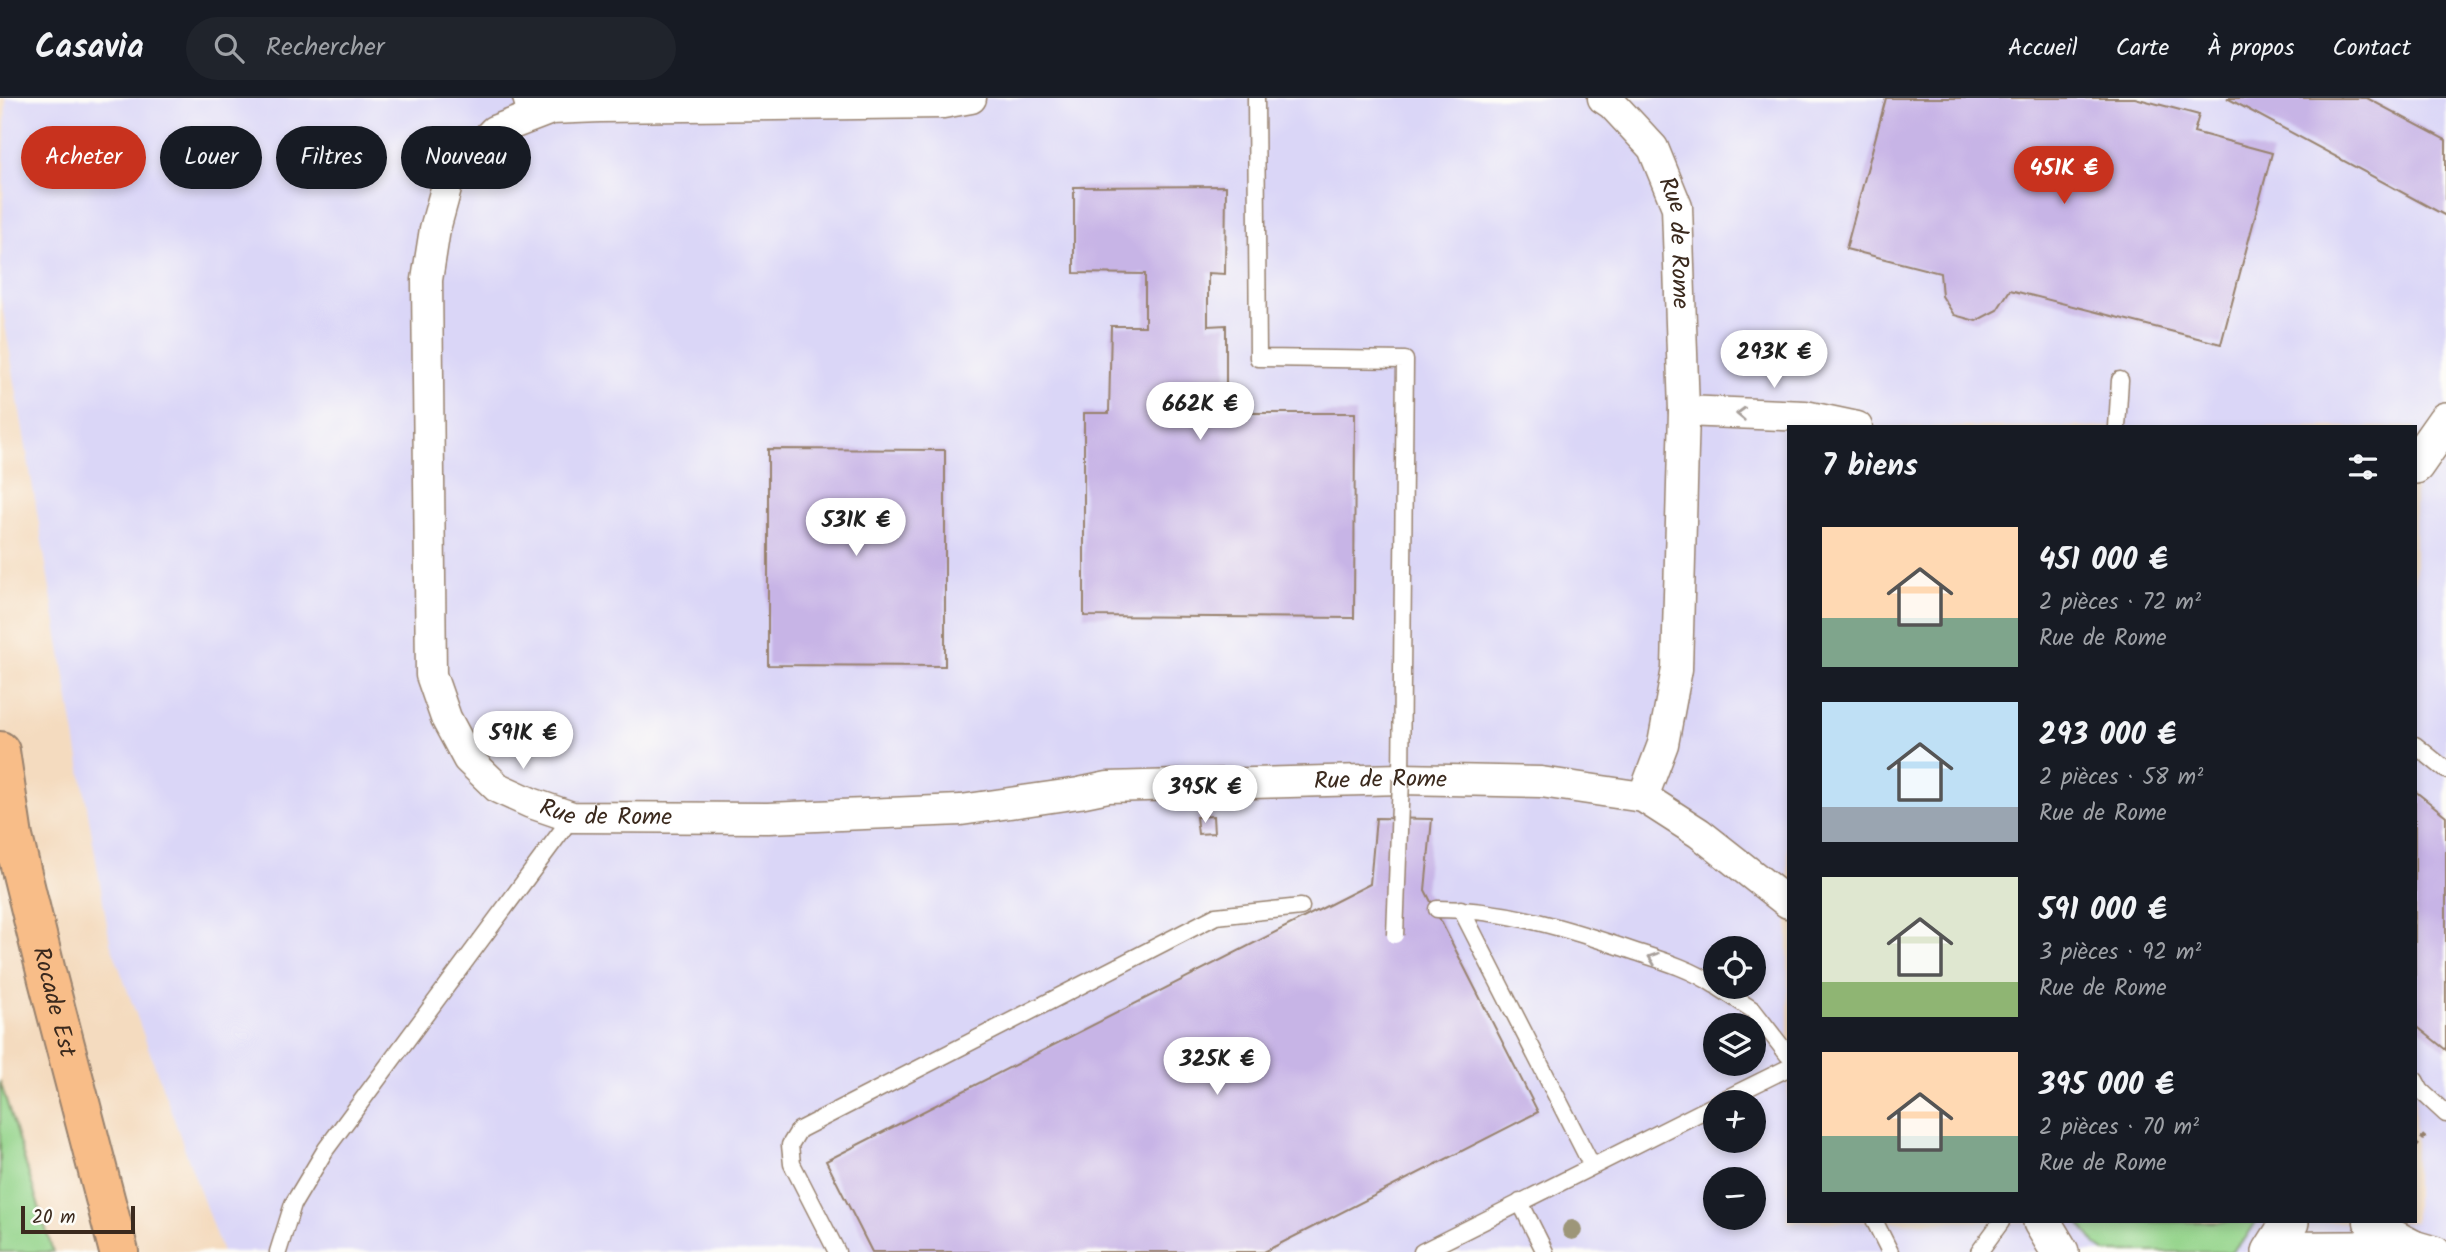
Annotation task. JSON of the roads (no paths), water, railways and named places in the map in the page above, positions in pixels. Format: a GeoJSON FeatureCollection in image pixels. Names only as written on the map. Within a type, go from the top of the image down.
{"type":"FeatureCollection","features":[{"type":"Feature","properties":{"kind":"main road","name":"Rocade Est"},"geometry":{"type":"LineString","coordinates":[[0,751],[13,837],[119,1252]]}},
{"type":"Feature","properties":{"kind":"street","name":"Rue de Rome"},"geometry":{"type":"LineString","coordinates":[[971,98],[943,103],[599,102],[551,109],[524,108],[494,131],[449,178],[435,229],[427,280],[432,675],[446,718],[468,759],[498,788],[572,817],[768,818],[961,810],[1079,793],[1108,786],[1401,779],[1541,782],[1643,797],[1699,833],[1787,902]]}},
{"type":"Feature","properties":{"kind":"street","name":"Rue de Rome"},"geometry":{"type":"LineString","coordinates":[[1603,98],[1612,104],[1653,148],[1677,206],[1684,411],[1677,669],[1662,744],[1643,797]]}},
{"type":"Feature","properties":{"kind":"street"},"geometry":{"type":"LineString","coordinates":[[1684,411],[1805,416],[1848,425]]}},
{"type":"Feature","properties":{"kind":"street"},"geometry":{"type":"LineString","coordinates":[[2417,462],[2446,421]]}},
{"type":"Feature","properties":{"kind":"street"},"geometry":{"type":"LineString","coordinates":[[2043,1223],[2060,1252]]}},
{"type":"Feature","properties":{"kind":"street"},"geometry":{"type":"LineString","coordinates":[[2371,1223],[2426,1249]]}},
{"type":"Feature","properties":{"kind":"street"},"geometry":{"type":"LineString","coordinates":[[2279,1240],[2426,1249]]}},
{"type":"Feature","properties":{"kind":"lane"},"geometry":{"type":"LineString","coordinates":[[1256,98],[1258,358],[1405,360],[1401,779],[1395,936]]}},
{"type":"Feature","properties":{"kind":"lane"},"geometry":{"type":"LineString","coordinates":[[2117,425],[2120,380]]}},
{"type":"Feature","properties":{"kind":"lane"},"geometry":{"type":"LineString","coordinates":[[2417,747],[2446,771]]}},
{"type":"Feature","properties":{"kind":"lane"},"geometry":{"type":"LineString","coordinates":[[278,1252],[293,1204],[326,1149],[572,817]]}},
{"type":"Feature","properties":{"kind":"lane"},"geometry":{"type":"LineString","coordinates":[[838,1252],[792,1164],[790,1145],[799,1130],[1216,916],[1301,907]]}},
{"type":"Feature","properties":{"kind":"lane"},"geometry":{"type":"LineString","coordinates":[[1437,909],[1507,915],[1587,935],[1690,971],[1703,978]]}},
{"type":"Feature","properties":{"kind":"lane"},"geometry":{"type":"LineString","coordinates":[[1461,909],[1592,1166]]}},
{"type":"Feature","properties":{"kind":"lane"},"geometry":{"type":"LineString","coordinates":[[1736,999],[1753,1010],[1787,1054]]}},
{"type":"Feature","properties":{"kind":"lane"},"geometry":{"type":"LineString","coordinates":[[1745,1090],[1787,1069]]}},
{"type":"Feature","properties":{"kind":"lane"},"geometry":{"type":"LineString","coordinates":[[2417,1084],[2421,1091],[2446,1114]]}},
{"type":"Feature","properties":{"kind":"lane"},"geometry":{"type":"LineString","coordinates":[[1422,1252],[1703,1111]]}},
{"type":"Feature","properties":{"kind":"lane"},"geometry":{"type":"LineString","coordinates":[[1520,1202],[1545,1252]]}},
{"type":"Feature","properties":{"kind":"lane"},"geometry":{"type":"LineString","coordinates":[[1876,1223],[1890,1252]]}},
{"type":"Feature","properties":{"kind":"lane"},"geometry":{"type":"LineString","coordinates":[[1979,1252],[2000,1223]]}}]}
